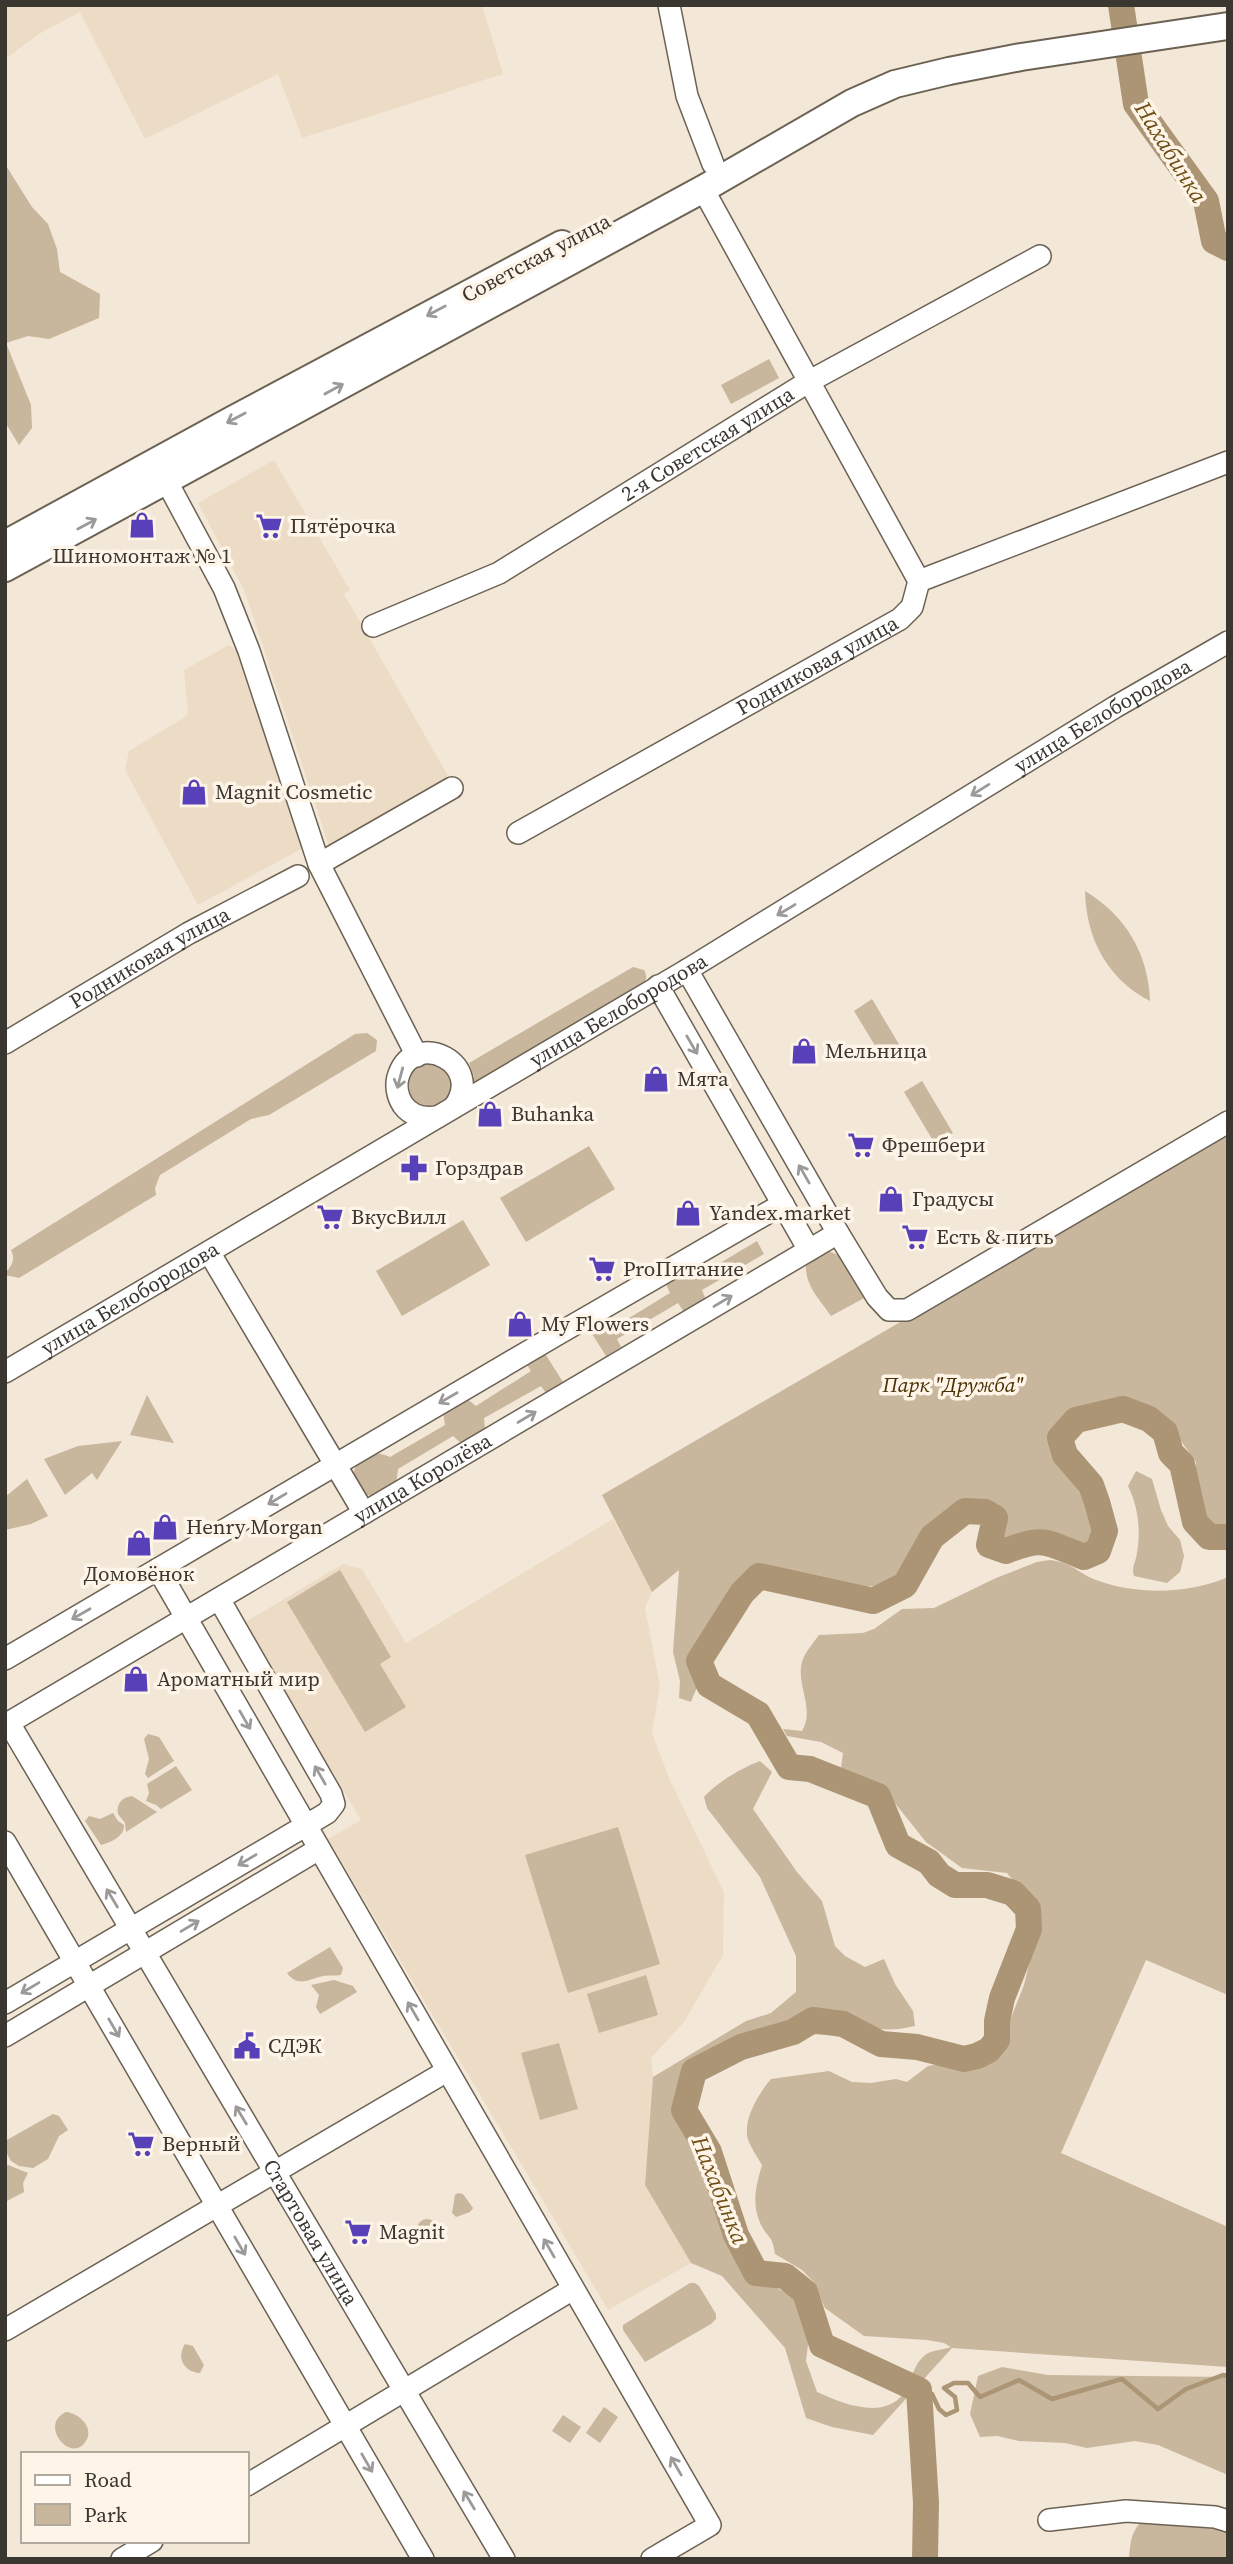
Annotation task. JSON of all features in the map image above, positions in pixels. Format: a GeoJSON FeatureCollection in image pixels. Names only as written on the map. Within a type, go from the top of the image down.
{"type":"FeatureCollection","features":[{"type":"Feature","properties":{"kind":"main road"},"geometry":{"type":"LineString","coordinates":[[1088,38],[1156,27],[1228,9]]}},
{"type":"Feature","properties":{"kind":"main road"},"geometry":{"type":"LineString","coordinates":[[1156,27],[1228,26]]}},
{"type":"Feature","properties":{"kind":"main road","name":"Советская улица"},"geometry":{"type":"LineString","coordinates":[[5,568],[161,471],[713,164],[827,97],[891,69],[947,54],[1088,38]]}},
{"type":"Feature","properties":{"kind":"main road","name":"Советская улица"},"geometry":{"type":"LineString","coordinates":[[5,544],[161,471],[704,189],[852,103],[895,84],[1021,57],[1088,38]]}},
{"type":"Feature","properties":{"kind":"street"},"geometry":{"type":"LineString","coordinates":[[669,5],[687,96],[713,164]]}},
{"type":"Feature","properties":{"kind":"street"},"geometry":{"type":"LineString","coordinates":[[704,189],[919,581],[1228,462]]}},
{"type":"Feature","properties":{"kind":"street","name":"2-я Советская улица"},"geometry":{"type":"LineString","coordinates":[[373,626],[499,573],[808,382],[1040,256]]}},
{"type":"Feature","properties":{"kind":"street"},"geometry":{"type":"LineString","coordinates":[[161,471],[224,588],[249,651],[319,864],[416,1056]]}},
{"type":"Feature","properties":{"kind":"street","name":"Родниковая улица"},"geometry":{"type":"LineString","coordinates":[[518,833],[900,619],[912,607],[919,581]]}},
{"type":"Feature","properties":{"kind":"street","name":"улица Белобородова"},"geometry":{"type":"LineString","coordinates":[[5,1372],[687,970],[1115,706],[1228,642]]}},
{"type":"Feature","properties":{"kind":"street"},"geometry":{"type":"LineString","coordinates":[[319,864],[452,788]]}},
{"type":"Feature","properties":{"kind":"street","name":"Родниковая улица"},"geometry":{"type":"LineString","coordinates":[[5,1043],[189,933],[298,876]]}},
{"type":"Feature","properties":{"kind":"street"},"geometry":{"type":"LineString","coordinates":[[687,970],[838,1233],[877,1297],[889,1310],[907,1310],[1228,1122]]}},
{"type":"Feature","properties":{"kind":"street"},"geometry":{"type":"LineString","coordinates":[[658,986],[809,1250]]}},
{"type":"Feature","properties":{"kind":"street"},"geometry":{"type":"LineString","coordinates":[[439,1054],[449,1059],[456,1067],[462,1087],[445,1112],[420,1117],[410,1112],[398,1093],[400,1071],[416,1056],[439,1054]]}},
{"type":"Feature","properties":{"kind":"street"},"geometry":{"type":"LineString","coordinates":[[5,1659],[783,1204]]}},
{"type":"Feature","properties":{"kind":"street","name":"улица Королёва"},"geometry":{"type":"LineString","coordinates":[[7,1724],[838,1233]]}},
{"type":"Feature","properties":{"kind":"street"},"geometry":{"type":"LineString","coordinates":[[209,1252],[364,1513]]}},
{"type":"Feature","properties":{"kind":"street"},"geometry":{"type":"LineString","coordinates":[[158,1569],[710,2525],[652,2559]]}},
{"type":"Feature","properties":{"kind":"street"},"geometry":{"type":"LineString","coordinates":[[5,2003],[306,1826],[327,1813],[334,1804],[331,1794],[219,1599]]}},
{"type":"Feature","properties":{"kind":"street","name":"Стартовая улица"},"geometry":{"type":"LineString","coordinates":[[7,1724],[504,2559]]}},
{"type":"Feature","properties":{"kind":"street"},"geometry":{"type":"LineString","coordinates":[[5,1842],[423,2559]]}},
{"type":"Feature","properties":{"kind":"street"},"geometry":{"type":"LineString","coordinates":[[5,2036],[319,1849]]}},
{"type":"Feature","properties":{"kind":"street"},"geometry":{"type":"LineString","coordinates":[[5,2330],[447,2071]]}},
{"type":"Feature","properties":{"kind":"street"},"geometry":{"type":"LineString","coordinates":[[248,2483],[573,2290]]}},
{"type":"Feature","properties":{"kind":"street"},"geometry":{"type":"LineString","coordinates":[[1049,2520],[1126,2511],[1215,2517],[1228,2521]]}},
{"type":"Feature","properties":{"kind":"street"},"geometry":{"type":"LineString","coordinates":[[122,2559],[149,2543]]}},
{"type":"Feature","properties":{"kind":"shaded area"},"geometry":{"type":"Polygon","coordinates":[[[5,5],[482,5],[503,74],[302,138],[278,74],[145,139],[80,12],[42,32],[5,59],[5,5]]]}},
{"type":"Feature","properties":{"kind":"shaded area"},"geometry":{"type":"Polygon","coordinates":[[[274,460],[350,590],[344,594],[451,781],[330,849],[245,592],[198,503],[274,460]]]}},
{"type":"Feature","properties":{"kind":"shaded area"},"geometry":{"type":"Polygon","coordinates":[[[229,645],[237,651],[303,848],[198,905],[125,770],[129,751],[188,715],[184,670],[229,645]]]}},
{"type":"Feature","properties":{"kind":"shaded area"},"geometry":{"type":"Polygon","coordinates":[[[613,1519],[652,1592],[645,1608],[660,1686],[652,1733],[669,1778],[724,1892],[723,1955],[684,2022],[651,2058],[653,2077],[645,2185],[691,2263],[608,2310],[328,1839],[361,1820],[244,1623],[343,1564],[362,1569],[406,1643],[613,1519]]]}},
{"type":"Feature","properties":{"kind":"green space"},"geometry":{"type":"Polygon","coordinates":[[[5,164],[32,207],[48,224],[57,249],[60,272],[100,294],[99,318],[49,339],[28,336],[6,343],[31,405],[32,428],[19,445],[5,422],[5,164]]]}},
{"type":"Feature","properties":{"kind":"green space"},"geometry":{"type":"Polygon","coordinates":[[[769,359],[779,378],[731,404],[721,385],[769,359]]]}},
{"type":"Feature","properties":{"kind":"green space"},"geometry":{"type":"Polygon","coordinates":[[[1085,891],[1112,912],[1132,937],[1145,967],[1150,1001],[1122,981],[1102,955],[1090,925],[1085,891]]]}},
{"type":"Feature","properties":{"kind":"green space"},"geometry":{"type":"Polygon","coordinates":[[[633,967],[644,970],[646,979],[641,987],[473,1085],[474,1077],[469,1063],[633,967]]]}},
{"type":"Feature","properties":{"kind":"green space"},"geometry":{"type":"Polygon","coordinates":[[[872,999],[903,1051],[885,1062],[854,1011],[872,999]]]}},
{"type":"Feature","properties":{"kind":"green space"},"geometry":{"type":"Polygon","coordinates":[[[367,1033],[377,1040],[376,1051],[269,1115],[251,1119],[160,1175],[155,1188],[156,1195],[19,1278],[5,1275],[13,1261],[11,1250],[355,1034],[367,1033]]]}},
{"type":"Feature","properties":{"kind":"green space"},"geometry":{"type":"Polygon","coordinates":[[[429,1063],[445,1070],[452,1086],[445,1102],[429,1109],[413,1102],[406,1086],[413,1070],[429,1063]]]}},
{"type":"Feature","properties":{"kind":"green space"},"geometry":{"type":"Polygon","coordinates":[[[922,1081],[953,1133],[935,1144],[904,1092],[922,1081]]]}},
{"type":"Feature","properties":{"kind":"green space","name":"Парк \"Дружба\""},"geometry":{"type":"Polygon","coordinates":[[[1228,1132],[1227,1528],[1210,1529],[1201,1514],[1196,1462],[1176,1434],[1163,1422],[1106,1409],[1055,1438],[1055,1455],[1090,1492],[1101,1526],[1099,1542],[1083,1550],[1036,1531],[1020,1541],[1002,1542],[995,1518],[976,1502],[959,1507],[931,1529],[924,1544],[902,1572],[887,1584],[853,1589],[780,1580],[764,1574],[740,1590],[733,1601],[717,1650],[691,1702],[679,1698],[680,1681],[673,1652],[679,1570],[652,1592],[602,1495],[1228,1132]]]}},
{"type":"Feature","properties":{"kind":"green space"},"geometry":{"type":"Polygon","coordinates":[[[589,1146],[615,1189],[526,1242],[500,1198],[589,1146]]]}},
{"type":"Feature","properties":{"kind":"green space"},"geometry":{"type":"Polygon","coordinates":[[[463,1220],[490,1265],[402,1316],[376,1271],[463,1220]]]}},
{"type":"Feature","properties":{"kind":"green space"},"geometry":{"type":"Polygon","coordinates":[[[757,1241],[764,1254],[702,1290],[705,1298],[684,1312],[678,1303],[617,1339],[621,1347],[606,1356],[589,1329],[604,1320],[611,1329],[670,1293],[666,1284],[687,1271],[695,1278],[757,1241]]]}},
{"type":"Feature","properties":{"kind":"green space"},"geometry":{"type":"Polygon","coordinates":[[[825,1251],[840,1256],[845,1261],[866,1297],[831,1316],[814,1293],[806,1273],[806,1266],[815,1256],[825,1251]]]}},
{"type":"Feature","properties":{"kind":"green space"},"geometry":{"type":"Polygon","coordinates":[[[544,1352],[563,1382],[546,1393],[541,1386],[484,1418],[485,1430],[462,1444],[453,1436],[398,1469],[396,1484],[375,1497],[364,1494],[353,1474],[362,1458],[377,1453],[390,1457],[445,1425],[443,1411],[466,1398],[476,1406],[531,1371],[526,1363],[544,1352]]]}},
{"type":"Feature","properties":{"kind":"green space"},"geometry":{"type":"Polygon","coordinates":[[[147,1395],[174,1443],[130,1435],[147,1395]]]}},
{"type":"Feature","properties":{"kind":"green space"},"geometry":{"type":"Polygon","coordinates":[[[122,1441],[97,1480],[92,1473],[65,1495],[44,1459],[78,1446],[122,1441]]]}},
{"type":"Feature","properties":{"kind":"green space"},"geometry":{"type":"Polygon","coordinates":[[[1136,1471],[1152,1479],[1168,1526],[1180,1540],[1184,1556],[1180,1572],[1167,1583],[1134,1576],[1139,1527],[1128,1486],[1136,1471]]]}},
{"type":"Feature","properties":{"kind":"green space"},"geometry":{"type":"Polygon","coordinates":[[[27,1479],[48,1516],[31,1524],[5,1530],[5,1497],[27,1479]]]}},
{"type":"Feature","properties":{"kind":"green space"},"geometry":{"type":"Polygon","coordinates":[[[1050,1560],[1071,1566],[1099,1581],[1130,1589],[1181,1589],[1213,1583],[1228,1577],[1228,1995],[1146,1960],[1061,2153],[1228,2227],[1228,2367],[952,2348],[873,2435],[832,2427],[806,2418],[785,2348],[722,2276],[691,2263],[645,2185],[653,2077],[746,2021],[771,2013],[796,1992],[796,1956],[760,1877],[707,1808],[704,1797],[730,1776],[760,1761],[772,1772],[753,1809],[797,1872],[822,1901],[835,1946],[845,1956],[865,1967],[884,1959],[895,1984],[913,2011],[915,2026],[878,2029],[843,2014],[833,2035],[783,2038],[748,2046],[704,2069],[684,2094],[696,2146],[703,2161],[717,2172],[727,2186],[748,2270],[762,2281],[795,2297],[805,2311],[810,2327],[806,2361],[817,2392],[850,2405],[874,2408],[885,2406],[904,2393],[915,2368],[925,2355],[951,2347],[927,2340],[864,2336],[825,2308],[813,2281],[802,2270],[775,2254],[756,2210],[756,2188],[762,2165],[748,2139],[747,2128],[751,2113],[771,2079],[829,2071],[852,2082],[871,2083],[896,2079],[907,2082],[928,2066],[951,2062],[972,2066],[991,2062],[1003,2049],[1007,2028],[1024,1985],[1040,1920],[1007,1873],[962,1868],[926,1842],[890,1797],[869,1779],[841,1768],[843,1753],[821,1742],[787,1736],[783,1729],[802,1731],[806,1722],[801,1668],[804,1656],[819,1635],[863,1633],[874,1629],[902,1609],[934,1608],[996,1578],[1037,1562],[1050,1560]]]}},
{"type":"Feature","properties":{"kind":"green space"},"geometry":{"type":"Polygon","coordinates":[[[340,1570],[391,1657],[380,1664],[406,1707],[365,1732],[287,1602],[340,1570]]]}},
{"type":"Feature","properties":{"kind":"green space"},"geometry":{"type":"Polygon","coordinates":[[[148,1734],[159,1737],[174,1761],[148,1778],[145,1774],[149,1759],[144,1739],[148,1734]]]}},
{"type":"Feature","properties":{"kind":"green space"},"geometry":{"type":"Polygon","coordinates":[[[176,1766],[192,1790],[161,1809],[146,1801],[149,1793],[147,1784],[176,1766]]]}},
{"type":"Feature","properties":{"kind":"green space"},"geometry":{"type":"Polygon","coordinates":[[[132,1796],[157,1812],[126,1832],[125,1823],[118,1814],[118,1807],[123,1799],[132,1796]]]}},
{"type":"Feature","properties":{"kind":"green space"},"geometry":{"type":"Polygon","coordinates":[[[113,1813],[124,1825],[124,1829],[109,1843],[101,1845],[85,1821],[89,1816],[100,1819],[113,1813]]]}},
{"type":"Feature","properties":{"kind":"green space"},"geometry":{"type":"Polygon","coordinates":[[[618,1827],[660,1964],[568,1993],[525,1855],[618,1827]]]}},
{"type":"Feature","properties":{"kind":"green space"},"geometry":{"type":"Polygon","coordinates":[[[330,1947],[343,1968],[341,1975],[300,1981],[291,1978],[287,1973],[330,1947]]]}},
{"type":"Feature","properties":{"kind":"green space"},"geometry":{"type":"Polygon","coordinates":[[[646,1975],[658,2015],[599,2033],[587,1994],[646,1975]]]}},
{"type":"Feature","properties":{"kind":"green space"},"geometry":{"type":"Polygon","coordinates":[[[334,1980],[353,1986],[357,1992],[320,2014],[316,2007],[319,1995],[311,1985],[334,1980]]]}},
{"type":"Feature","properties":{"kind":"green space"},"geometry":{"type":"Polygon","coordinates":[[[559,2043],[578,2109],[540,2120],[521,2053],[559,2043]]]}},
{"type":"Feature","properties":{"kind":"green space"},"geometry":{"type":"Polygon","coordinates":[[[53,2114],[59,2116],[68,2130],[59,2136],[48,2159],[33,2168],[19,2166],[11,2161],[5,2150],[5,2141],[53,2114]]]}},
{"type":"Feature","properties":{"kind":"green space"},"geometry":{"type":"Polygon","coordinates":[[[5,2166],[28,2173],[23,2183],[24,2192],[5,2202],[5,2166]]]}},
{"type":"Feature","properties":{"kind":"green space"},"geometry":{"type":"Polygon","coordinates":[[[463,2194],[473,2208],[470,2212],[456,2217],[452,2213],[455,2195],[463,2194]]]}},
{"type":"Feature","properties":{"kind":"green space"},"geometry":{"type":"Polygon","coordinates":[[[427,2219],[434,2222],[437,2229],[434,2236],[427,2239],[420,2236],[417,2229],[420,2222],[427,2219]]]}},
{"type":"Feature","properties":{"kind":"green space"},"geometry":{"type":"Polygon","coordinates":[[[690,2283],[699,2286],[716,2314],[716,2319],[645,2362],[623,2330],[623,2325],[690,2283]]]}},
{"type":"Feature","properties":{"kind":"green space"},"geometry":{"type":"Polygon","coordinates":[[[185,2344],[193,2346],[204,2365],[200,2373],[190,2370],[183,2363],[181,2354],[185,2344]]]}},
{"type":"Feature","properties":{"kind":"green space"},"geometry":{"type":"Polygon","coordinates":[[[1002,2367],[1048,2375],[1228,2377],[1228,2475],[1158,2445],[1135,2441],[1087,2448],[997,2436],[980,2437],[970,2414],[978,2376],[1002,2367]]]}},
{"type":"Feature","properties":{"kind":"green space"},"geometry":{"type":"Polygon","coordinates":[[[604,2407],[618,2417],[600,2443],[586,2433],[604,2407]]]}},
{"type":"Feature","properties":{"kind":"green space"},"geometry":{"type":"Polygon","coordinates":[[[66,2412],[79,2418],[88,2429],[87,2439],[81,2446],[67,2446],[56,2434],[58,2418],[66,2412]]]}},
{"type":"Feature","properties":{"kind":"green space"},"geometry":{"type":"Polygon","coordinates":[[[563,2415],[581,2427],[570,2443],[552,2431],[563,2415]]]}},
{"type":"Feature","properties":{"kind":"green space"},"geometry":{"type":"Polygon","coordinates":[[[1144,2519],[1228,2528],[1228,2559],[1129,2559],[1132,2537],[1144,2519]]]}},
{"type":"Feature","properties":{"kind":"waterway","name":"Нахабинка"},"geometry":{"type":"LineString","coordinates":[[1121,5],[1136,104],[1206,201],[1214,241],[1228,248]]}},
{"type":"Feature","properties":{"kind":"waterway","name":"Нахабинка"},"geometry":{"type":"LineString","coordinates":[[925,2559],[926,2503],[919,2390],[822,2345],[805,2292],[785,2276],[756,2273],[736,2235],[709,2152],[684,2110],[694,2071],[741,2047],[793,2032],[813,2020],[843,2024],[881,2044],[917,2047],[964,2059],[989,2050],[997,2040],[997,2021],[1002,1998],[1029,1929],[1028,1909],[1013,1893],[987,1885],[955,1885],[939,1875],[929,1862],[898,1845],[878,1796],[810,1769],[789,1767],[758,1714],[709,1685],[699,1661],[742,1593],[759,1576],[873,1601],[905,1585],[932,1537],[965,1511],[985,1512],[995,1518],[989,1545],[1006,1551],[1038,1542],[1084,1557],[1098,1551],[1105,1531],[1097,1502],[1091,1485],[1065,1455],[1060,1438],[1076,1420],[1123,1409],[1149,1419],[1165,1432],[1171,1453],[1182,1464],[1195,1522],[1209,1537],[1228,1537]]}},
{"type":"Feature","properties":{"kind":"waterway"},"geometry":{"type":"LineString","coordinates":[[921,2397],[932,2394],[939,2409],[946,2415],[957,2410],[955,2397],[944,2388],[954,2383],[968,2383],[980,2397],[1019,2380],[1052,2399],[1122,2379],[1158,2409],[1186,2389],[1223,2375],[1228,2376]]}},
{"type":"Feature","properties":{"kind":"place","name":"Шиномонтаж № 1"},"geometry":{"type":"Point","coordinates":[142,525]}},
{"type":"Feature","properties":{"kind":"place","name":"Пятёрочка"},"geometry":{"type":"Point","coordinates":[269,526]}},
{"type":"Feature","properties":{"kind":"place","name":"Magnit Cosmetic"},"geometry":{"type":"Point","coordinates":[194,792]}},
{"type":"Feature","properties":{"kind":"place","name":"Мельница"},"geometry":{"type":"Point","coordinates":[804,1051]}},
{"type":"Feature","properties":{"kind":"place","name":"Мята"},"geometry":{"type":"Point","coordinates":[656,1079]}},
{"type":"Feature","properties":{"kind":"place","name":"Buhanka"},"geometry":{"type":"Point","coordinates":[490,1114]}},
{"type":"Feature","properties":{"kind":"place","name":"Фрешбери"},"geometry":{"type":"Point","coordinates":[861,1145]}},
{"type":"Feature","properties":{"kind":"place","name":"Горздрав"},"geometry":{"type":"Point","coordinates":[414,1168]}},
{"type":"Feature","properties":{"kind":"place","name":"Градусы"},"geometry":{"type":"Point","coordinates":[891,1199]}},
{"type":"Feature","properties":{"kind":"place","name":"Yandex.market"},"geometry":{"type":"Point","coordinates":[688,1213]}},
{"type":"Feature","properties":{"kind":"place","name":"ВкусВилл"},"geometry":{"type":"Point","coordinates":[330,1217]}},
{"type":"Feature","properties":{"kind":"place","name":"Есть & пить"},"geometry":{"type":"Point","coordinates":[915,1237]}},
{"type":"Feature","properties":{"kind":"place","name":"ProПитание"},"geometry":{"type":"Point","coordinates":[602,1269]}},
{"type":"Feature","properties":{"kind":"place","name":"My Flowers"},"geometry":{"type":"Point","coordinates":[520,1324]}},
{"type":"Feature","properties":{"kind":"place","name":"Henry Morgan"},"geometry":{"type":"Point","coordinates":[165,1527]}},
{"type":"Feature","properties":{"kind":"place","name":"Домовёнок"},"geometry":{"type":"Point","coordinates":[139,1543]}},
{"type":"Feature","properties":{"kind":"place","name":"Ароматный мир"},"geometry":{"type":"Point","coordinates":[136,1679]}},
{"type":"Feature","properties":{"kind":"place","name":"СДЭК"},"geometry":{"type":"Point","coordinates":[247,2046]}},
{"type":"Feature","properties":{"kind":"place","name":"Верный"},"geometry":{"type":"Point","coordinates":[141,2144]}},
{"type":"Feature","properties":{"kind":"place","name":"Magnit"},"geometry":{"type":"Point","coordinates":[358,2232]}}]}
